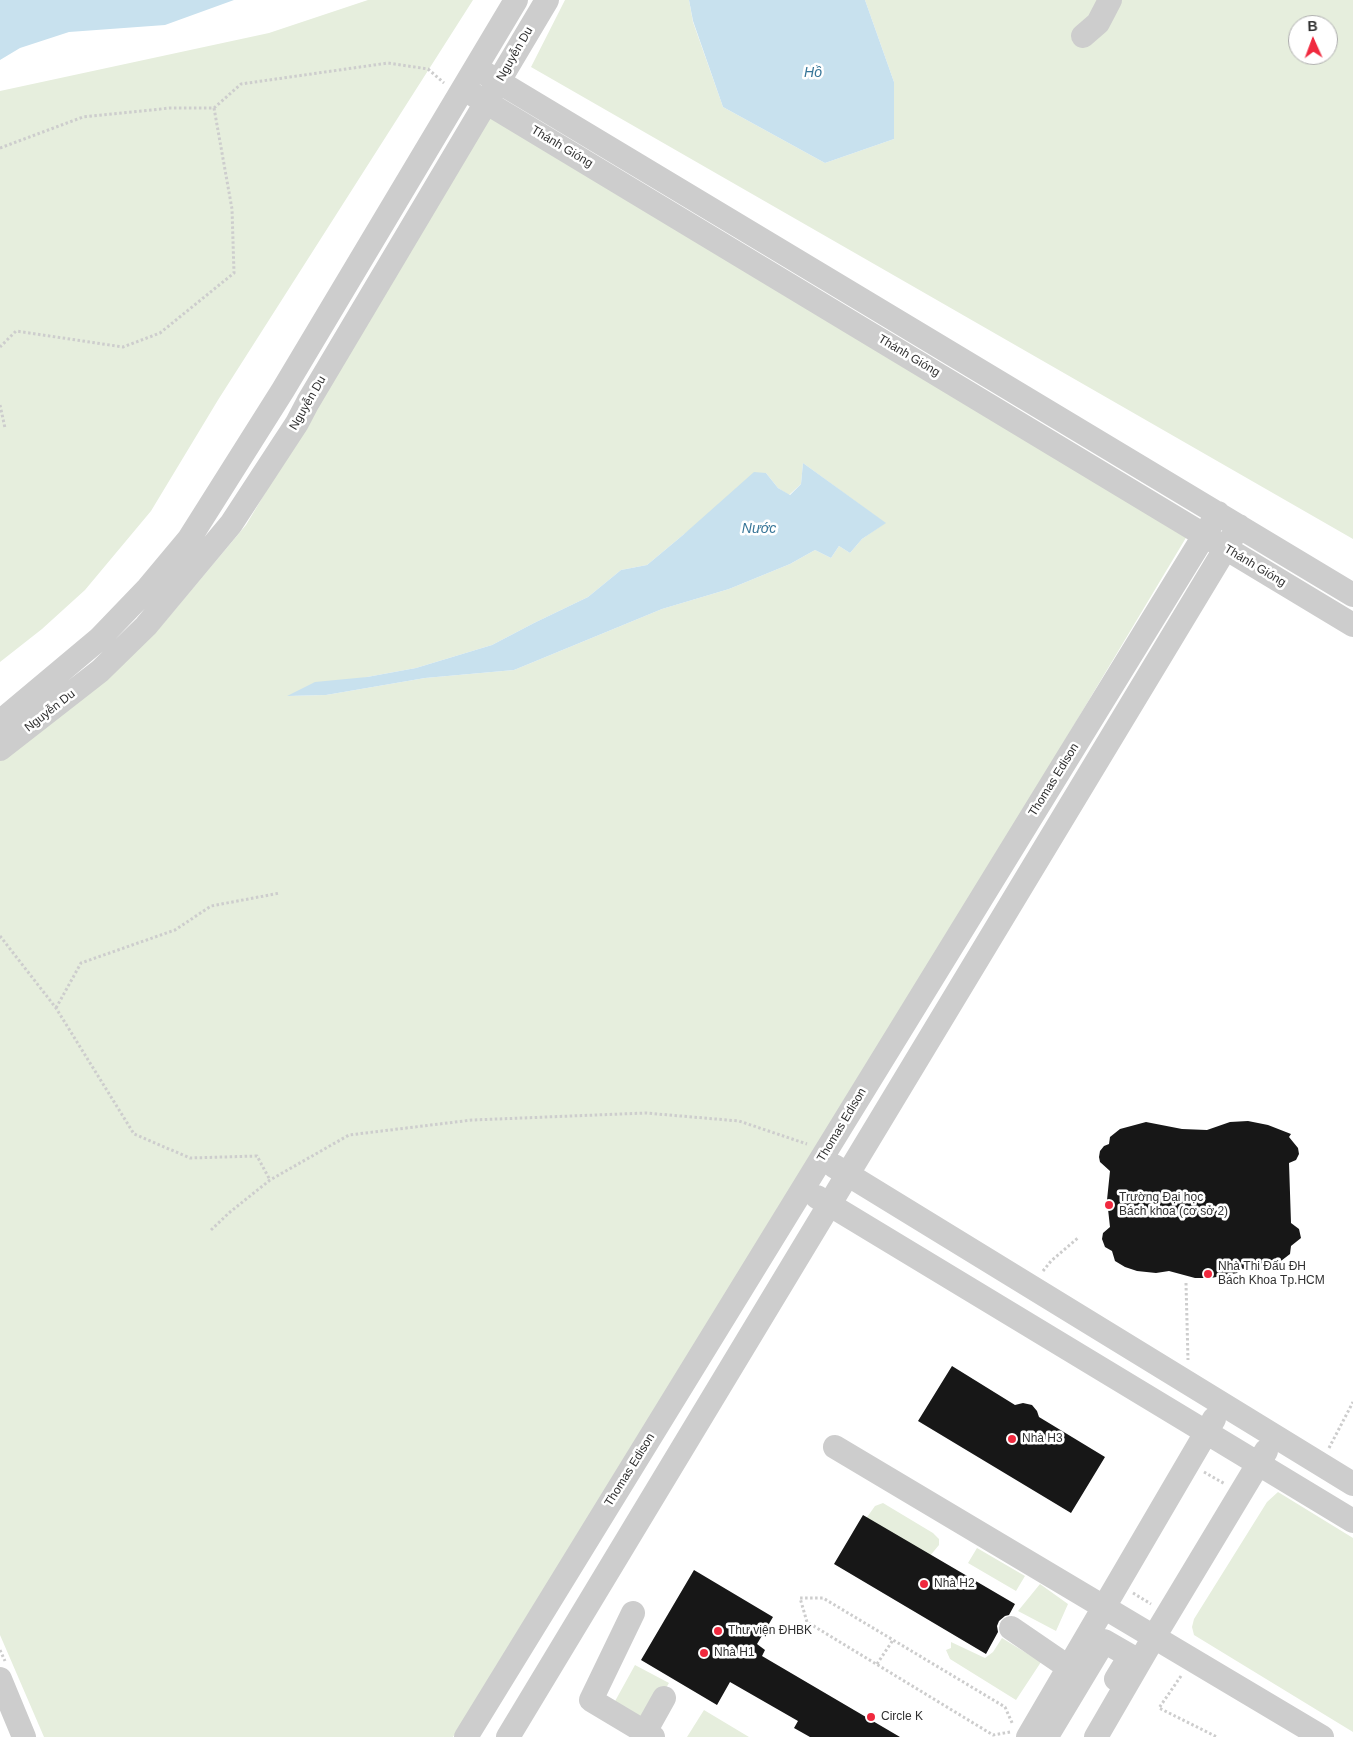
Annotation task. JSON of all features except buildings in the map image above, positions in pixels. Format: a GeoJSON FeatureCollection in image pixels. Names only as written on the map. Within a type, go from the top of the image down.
{"type":"FeatureCollection","features":[{"type":"Feature","properties":{"kind":"street","name":"Nguyễn Du"},"geometry":{"type":"LineString","coordinates":[[0,722],[99,639],[170,564],[188,539],[283,390],[516,0]]}},
{"type":"Feature","properties":{"kind":"street","name":"Nguyễn Du"},"geometry":{"type":"LineString","coordinates":[[0,749],[100,671],[146,626],[231,524],[297,423],[547,0]]}},
{"type":"Feature","properties":{"kind":"street"},"geometry":{"type":"LineString","coordinates":[[1083,36],[1098,23],[1110,0]]}},
{"type":"Feature","properties":{"kind":"street","name":"Thánh Gióng"},"geometry":{"type":"LineString","coordinates":[[476,68],[1353,594]]}},
{"type":"Feature","properties":{"kind":"street","name":"Thánh Gióng"},"geometry":{"type":"LineString","coordinates":[[462,92],[487,102],[1353,624]]}},
{"type":"Feature","properties":{"kind":"street"},"geometry":{"type":"LineString","coordinates":[[812,298],[825,277]]}},
{"type":"Feature","properties":{"kind":"street"},"geometry":{"type":"LineString","coordinates":[[283,390],[308,402]]}},
{"type":"Feature","properties":{"kind":"street","name":"Thomas Edison"},"geometry":{"type":"LineString","coordinates":[[466,1737],[1218,513]]}},
{"type":"Feature","properties":{"kind":"street"},"geometry":{"type":"LineString","coordinates":[[508,1737],[1239,526]]}},
{"type":"Feature","properties":{"kind":"street"},"geometry":{"type":"LineString","coordinates":[[824,1154],[848,1174],[1353,1484]]}},
{"type":"Feature","properties":{"kind":"street"},"geometry":{"type":"LineString","coordinates":[[802,1189],[830,1204],[1353,1521]]}},
{"type":"Feature","properties":{"kind":"street"},"geometry":{"type":"LineString","coordinates":[[1000,1307],[1025,1283]]}},
{"type":"Feature","properties":{"kind":"street"},"geometry":{"type":"LineString","coordinates":[[1028,1737],[1223,1404]]}},
{"type":"Feature","properties":{"kind":"street"},"geometry":{"type":"LineString","coordinates":[[1096,1737],[1154,1636],[1275,1436]]}},
{"type":"Feature","properties":{"kind":"street"},"geometry":{"type":"LineString","coordinates":[[835,1447],[1322,1737]]}},
{"type":"Feature","properties":{"kind":"street"},"geometry":{"type":"LineString","coordinates":[[633,1613],[591,1700],[649,1735],[664,1698]]}},
{"type":"Feature","properties":{"kind":"street"},"geometry":{"type":"LineString","coordinates":[[1011,1628],[1068,1668]]}},
{"type":"Feature","properties":{"kind":"street"},"geometry":{"type":"LineString","coordinates":[[1046,1737],[1104,1641],[1130,1656],[1082,1737]]}},
{"type":"Feature","properties":{"kind":"street"},"geometry":{"type":"LineString","coordinates":[[0,1679],[24,1737]]}},
{"type":"Feature","properties":{"kind":"path"},"geometry":{"type":"LineString","coordinates":[[0,148],[83,117],[170,108],[214,108],[241,84],[388,63],[428,69],[462,92]]}},
{"type":"Feature","properties":{"kind":"path"},"geometry":{"type":"LineString","coordinates":[[0,346],[16,331],[123,347],[160,333],[234,273],[232,209],[214,108]]}},
{"type":"Feature","properties":{"kind":"path"},"geometry":{"type":"LineString","coordinates":[[0,406],[5,428]]}},
{"type":"Feature","properties":{"kind":"path"},"geometry":{"type":"LineString","coordinates":[[56,1008],[82,963],[175,930],[211,906],[280,893]]}},
{"type":"Feature","properties":{"kind":"path"},"geometry":{"type":"LineString","coordinates":[[0,936],[56,1008],[134,1134],[190,1158],[257,1156],[270,1180]]}},
{"type":"Feature","properties":{"kind":"path"},"geometry":{"type":"LineString","coordinates":[[211,1230],[270,1180],[349,1135],[472,1120],[656,1114],[739,1121],[824,1154]]}},
{"type":"Feature","properties":{"kind":"path"},"geometry":{"type":"LineString","coordinates":[[1025,1283],[1079,1237]]}},
{"type":"Feature","properties":{"kind":"path"},"geometry":{"type":"LineString","coordinates":[[1186,1283],[1189,1384]]}},
{"type":"Feature","properties":{"kind":"path"},"geometry":{"type":"LineString","coordinates":[[1320,1464],[1353,1402]]}},
{"type":"Feature","properties":{"kind":"path"},"geometry":{"type":"LineString","coordinates":[[1199,1480],[1204,1472],[1231,1487]]}},
{"type":"Feature","properties":{"kind":"path"},"geometry":{"type":"LineString","coordinates":[[1136,1584],[1131,1592],[1158,1608]]}},
{"type":"Feature","properties":{"kind":"path"},"geometry":{"type":"LineString","coordinates":[[800,1598],[824,1598],[1005,1707],[1015,1731],[994,1735],[877,1664],[807,1622],[800,1598]]}},
{"type":"Feature","properties":{"kind":"path"},"geometry":{"type":"LineString","coordinates":[[877,1664],[893,1640]]}},
{"type":"Feature","properties":{"kind":"path"},"geometry":{"type":"LineString","coordinates":[[1193,1660],[1159,1708],[1217,1737]]}},
{"type":"Feature","properties":{"kind":"green space"},"geometry":{"type":"Polygon","coordinates":[[[368,0],[473,0],[218,400],[151,511],[85,590],[42,629],[0,662],[0,91],[269,33],[368,0]]]}},
{"type":"Feature","properties":{"kind":"green space"},"geometry":{"type":"Polygon","coordinates":[[[565,0],[689,0],[693,22],[723,107],[825,163],[894,139],[894,82],[865,0],[1353,0],[1353,539],[531,67],[565,0]]]}},
{"type":"Feature","properties":{"kind":"green space"},"geometry":{"type":"Polygon","coordinates":[[[493,112],[1187,536],[918,986],[579,1542],[453,1737],[44,1737],[0,1635],[0,761],[69,707],[162,625],[246,525],[493,112]],[[803,463],[801,484],[789,495],[778,488],[766,473],[683,535],[647,565],[621,570],[588,597],[492,645],[416,668],[367,677],[288,696],[326,695],[425,678],[514,670],[662,609],[729,589],[790,564],[815,550],[831,558],[839,546],[850,553],[862,539],[885,523],[803,463]]]}},
{"type":"Feature","properties":{"kind":"green space"},"geometry":{"type":"Polygon","coordinates":[[[1278,1492],[1353,1538],[1353,1732],[1194,1635],[1192,1627],[1194,1619],[1267,1502],[1278,1492]]]}},
{"type":"Feature","properties":{"kind":"green space"},"geometry":{"type":"Polygon","coordinates":[[[883,1503],[933,1533],[939,1539],[939,1545],[929,1557],[865,1520],[875,1506],[883,1503]]]}},
{"type":"Feature","properties":{"kind":"green space"},"geometry":{"type":"Polygon","coordinates":[[[977,1548],[1025,1576],[1016,1591],[968,1563],[977,1548]]]}},
{"type":"Feature","properties":{"kind":"green space"},"geometry":{"type":"Polygon","coordinates":[[[1040,1584],[1068,1604],[1056,1631],[1018,1611],[1040,1584]]]}},
{"type":"Feature","properties":{"kind":"green space"},"geometry":{"type":"Polygon","coordinates":[[[1002,1638],[1041,1662],[1016,1700],[950,1659],[946,1650],[951,1648],[951,1642],[985,1658],[993,1652],[1002,1638]]]}},
{"type":"Feature","properties":{"kind":"green space"},"geometry":{"type":"Polygon","coordinates":[[[635,1665],[669,1683],[645,1722],[614,1703],[635,1665]]]}},
{"type":"Feature","properties":{"kind":"green space"},"geometry":{"type":"Polygon","coordinates":[[[704,1710],[749,1737],[687,1737],[704,1710]]]}},
{"type":"Feature","properties":{"kind":"water"},"geometry":{"type":"Polygon","coordinates":[[[0,0],[234,0],[165,25],[69,32],[20,48],[0,60],[0,0]]]}},
{"type":"Feature","properties":{"kind":"water","name":"Hồ"},"geometry":{"type":"Polygon","coordinates":[[[689,0],[865,0],[894,82],[894,139],[825,163],[723,107],[693,21],[689,0]]]}},
{"type":"Feature","properties":{"kind":"water","name":"Nước"},"geometry":{"type":"Polygon","coordinates":[[[803,463],[886,523],[862,539],[850,553],[839,546],[831,558],[815,550],[790,564],[729,589],[662,609],[514,670],[425,678],[326,695],[287,696],[315,682],[367,677],[416,668],[492,645],[588,597],[621,570],[647,565],[754,472],[766,473],[778,488],[790,495],[801,484],[803,463]]]}},
{"type":"Feature","properties":{"kind":"place","name":"Trường Đại học Bách khoa (cơ sở 2)"},"geometry":{"type":"Point","coordinates":[1109,1205]}},
{"type":"Feature","properties":{"kind":"place","name":"Nhà Thi Đấu ĐH Bách Khoa Tp.HCM"},"geometry":{"type":"Point","coordinates":[1208,1274]}},
{"type":"Feature","properties":{"kind":"place","name":"Nhà H3"},"geometry":{"type":"Point","coordinates":[1012,1439]}},
{"type":"Feature","properties":{"kind":"place","name":"Nhà H2"},"geometry":{"type":"Point","coordinates":[924,1584]}},
{"type":"Feature","properties":{"kind":"place","name":"Thư viện ĐHBK"},"geometry":{"type":"Point","coordinates":[718,1631]}},
{"type":"Feature","properties":{"kind":"place","name":"Nhà H1"},"geometry":{"type":"Point","coordinates":[704,1653]}},
{"type":"Feature","properties":{"kind":"place","name":"Circle K"},"geometry":{"type":"Point","coordinates":[871,1717]}}]}
